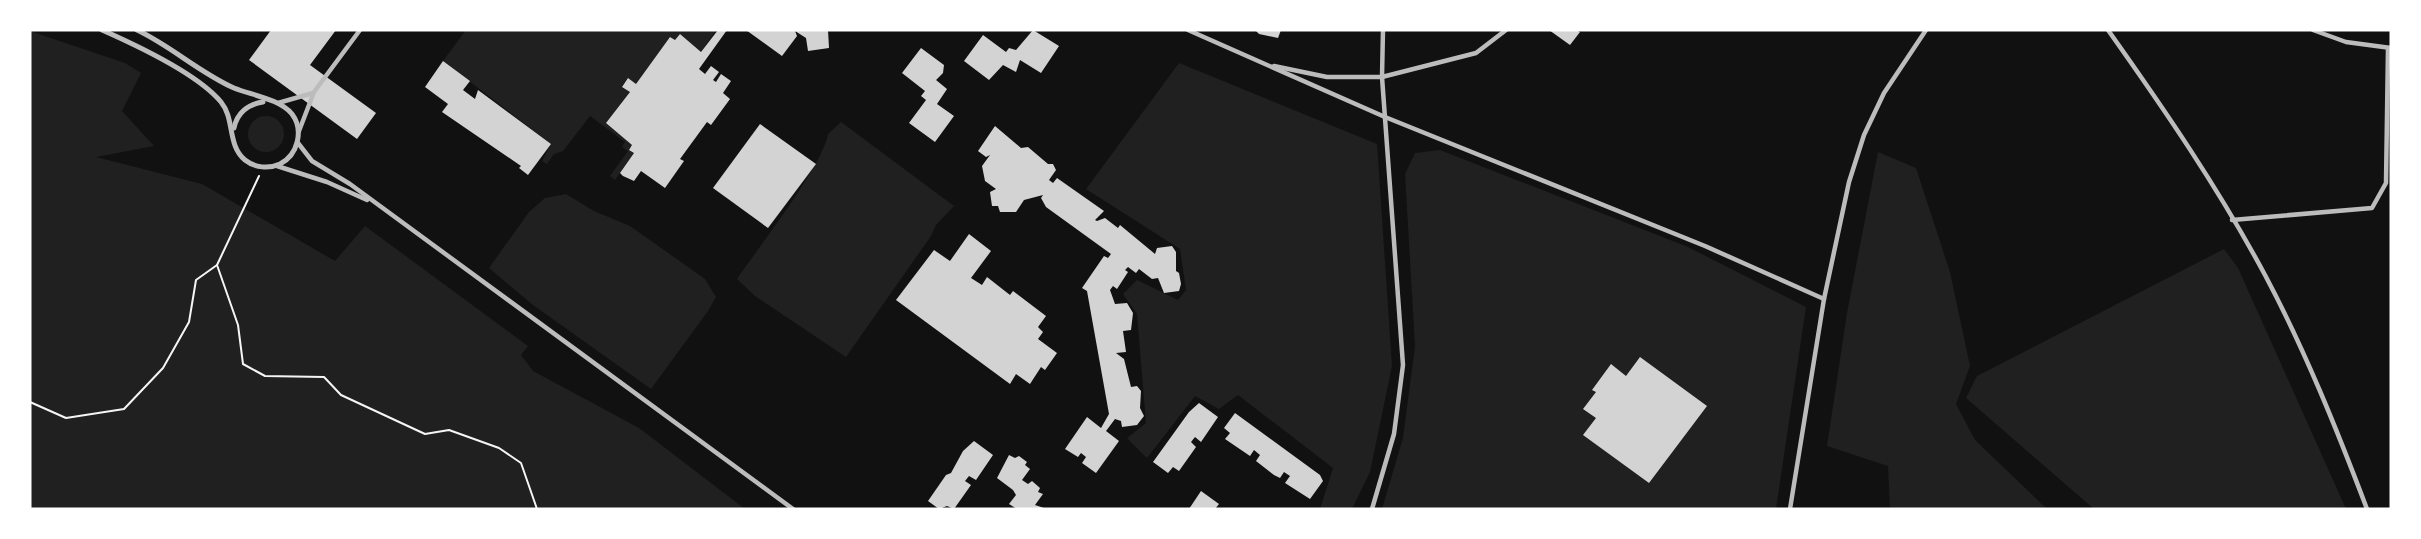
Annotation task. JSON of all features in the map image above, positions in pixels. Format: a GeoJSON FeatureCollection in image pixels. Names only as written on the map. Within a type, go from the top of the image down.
{"type":"FeatureCollection","features":[{"type":"Feature","properties":{"kind":"street"},"geometry":{"type":"LineString","coordinates":[[102,30],[162,59],[209,92],[229,116],[233,142],[245,160],[255,166],[276,166],[327,182],[374,203]]}},
{"type":"Feature","properties":{"kind":"street"},"geometry":{"type":"LineString","coordinates":[[137,30],[213,77],[266,101],[289,102],[314,92]]}},
{"type":"Feature","properties":{"kind":"street"},"geometry":{"type":"LineString","coordinates":[[276,166],[293,153],[314,92],[360,30]]}},
{"type":"Feature","properties":{"kind":"street"},"geometry":{"type":"LineString","coordinates":[[1188,30],[1385,117],[1692,240],[1824,299]]}},
{"type":"Feature","properties":{"kind":"street"},"geometry":{"type":"LineString","coordinates":[[1372,509],[1394,434],[1403,365],[1382,77],[1383,30]]}},
{"type":"Feature","properties":{"kind":"street"},"geometry":{"type":"LineString","coordinates":[[1264,64],[1326,77],[1382,77],[1476,53],[1506,30]]}},
{"type":"Feature","properties":{"kind":"street"},"geometry":{"type":"LineString","coordinates":[[1790,509],[1835,236],[1864,135],[1884,93],[1926,30]]}},
{"type":"Feature","properties":{"kind":"street"},"geometry":{"type":"LineString","coordinates":[[2108,30],[2182,134],[2266,276],[2333,421],[2367,509]]}},
{"type":"Feature","properties":{"kind":"street"},"geometry":{"type":"LineString","coordinates":[[2232,220],[2274,214],[2372,208],[2386,183],[2389,48],[2346,42],[2313,30]]}},
{"type":"Feature","properties":{"kind":"street"},"geometry":{"type":"LineString","coordinates":[[233,131],[240,113],[266,101]]}},
{"type":"Feature","properties":{"kind":"street"},"geometry":{"type":"LineString","coordinates":[[276,103],[292,114],[299,132]]}},
{"type":"Feature","properties":{"kind":"street"},"geometry":{"type":"LineString","coordinates":[[298,143],[312,161],[350,184],[793,509]]}},
{"type":"Feature","properties":{"kind":"path"},"geometry":{"type":"LineString","coordinates":[[30,402],[66,418],[124,409],[163,368],[189,322],[196,281],[217,264],[259,176]]}},
{"type":"Feature","properties":{"kind":"path"},"geometry":{"type":"LineString","coordinates":[[217,264],[238,325],[243,364],[265,376],[324,377],[341,396],[425,434],[449,430],[499,448],[521,463],[537,509]]}},
{"type":"Feature","properties":{"kind":"shaded area"},"geometry":{"type":"Polygon","coordinates":[[[466,30],[716,30],[701,52],[680,34],[675,40],[670,37],[636,84],[628,78],[622,86],[630,92],[607,123],[632,145],[634,153],[615,180],[610,176],[628,151],[622,147],[625,142],[590,116],[563,151],[554,154],[547,164],[542,161],[551,144],[443,61],[466,30]]]}},
{"type":"Feature","properties":{"kind":"shaded area"},"geometry":{"type":"Polygon","coordinates":[[[30,31],[125,63],[141,73],[122,111],[154,146],[96,157],[202,184],[335,261],[365,226],[528,346],[521,355],[533,371],[639,428],[745,509],[30,509],[30,31]]]}},
{"type":"Feature","properties":{"kind":"shaded area"},"geometry":{"type":"Polygon","coordinates":[[[1179,63],[1377,144],[1392,366],[1370,472],[1352,509],[1320,509],[1333,468],[1238,395],[1219,409],[1195,396],[1147,458],[1127,438],[1146,423],[1137,314],[1123,294],[1137,280],[1178,300],[1186,290],[1180,249],[1086,189],[1179,63]]]}},
{"type":"Feature","properties":{"kind":"shaded area"},"geometry":{"type":"Polygon","coordinates":[[[266,116],[279,121],[284,134],[279,147],[266,152],[253,147],[248,134],[253,121],[266,116]]]}},
{"type":"Feature","properties":{"kind":"shaded area"},"geometry":{"type":"Polygon","coordinates":[[[841,122],[954,206],[936,225],[846,357],[755,296],[737,279],[803,185],[824,148],[828,134],[841,122]]]}},
{"type":"Feature","properties":{"kind":"shaded area"},"geometry":{"type":"Polygon","coordinates":[[[1440,150],[1688,247],[1806,307],[1776,509],[1382,509],[1403,438],[1415,346],[1405,174],[1415,153],[1440,150]]]}},
{"type":"Feature","properties":{"kind":"shaded area"},"geometry":{"type":"Polygon","coordinates":[[[1878,152],[1916,168],[1950,272],[1970,366],[1956,404],[1975,440],[2047,509],[1890,509],[1888,466],[1827,446],[1847,313],[1878,152]]]}},
{"type":"Feature","properties":{"kind":"shaded area"},"geometry":{"type":"Polygon","coordinates":[[[566,194],[594,211],[630,226],[705,279],[716,297],[651,389],[533,305],[489,268],[529,212],[545,198],[566,194]]]}},
{"type":"Feature","properties":{"kind":"shaded area"},"geometry":{"type":"Polygon","coordinates":[[[2224,249],[2238,268],[2346,509],[2094,509],[1966,398],[1977,376],[2224,249]]]}},
{"type":"Feature","properties":{"kind":"building"},"geometry":{"type":"Polygon","coordinates":[[[271,30],[336,30],[310,65],[376,113],[357,139],[249,60],[271,30]]]}},
{"type":"Feature","properties":{"kind":"building"},"geometry":{"type":"Polygon","coordinates":[[[718,30],[727,30],[699,69],[705,74],[711,66],[719,72],[713,80],[716,82],[721,74],[731,81],[723,93],[730,99],[711,125],[707,122],[680,159],[684,161],[665,188],[641,171],[634,181],[623,176],[620,173],[634,153],[629,150],[632,145],[606,123],[630,92],[622,87],[628,78],[636,84],[670,37],[675,40],[680,34],[701,52],[718,30]]]}},
{"type":"Feature","properties":{"kind":"building"},"geometry":{"type":"Polygon","coordinates":[[[746,30],[828,30],[829,48],[808,51],[806,38],[795,31],[797,36],[782,56],[746,30]]]}},
{"type":"Feature","properties":{"kind":"building"},"geometry":{"type":"Polygon","coordinates":[[[1033,30],[1059,46],[1041,73],[1020,60],[1016,72],[1003,65],[989,80],[964,61],[983,35],[1006,52],[1009,48],[1016,50],[1033,30]]]}},
{"type":"Feature","properties":{"kind":"building"},"geometry":{"type":"Polygon","coordinates":[[[1255,30],[1281,30],[1278,38],[1259,34],[1255,30]]]}},
{"type":"Feature","properties":{"kind":"building"},"geometry":{"type":"Polygon","coordinates":[[[1549,30],[1576,30],[1580,32],[1570,45],[1549,30]]]}},
{"type":"Feature","properties":{"kind":"building"},"geometry":{"type":"Polygon","coordinates":[[[921,48],[944,65],[943,73],[936,80],[947,89],[937,104],[954,116],[935,142],[909,123],[926,100],[921,96],[925,91],[902,73],[921,48]]]}},
{"type":"Feature","properties":{"kind":"building"},"geometry":{"type":"Polygon","coordinates":[[[443,61],[470,81],[463,90],[475,99],[478,90],[551,144],[528,175],[519,168],[521,166],[442,112],[448,104],[425,87],[443,61]]]}},
{"type":"Feature","properties":{"kind":"building"},"geometry":{"type":"Polygon","coordinates":[[[760,124],[816,164],[768,228],[713,188],[760,124]]]}},
{"type":"Feature","properties":{"kind":"building"},"geometry":{"type":"Polygon","coordinates":[[[995,126],[1021,148],[1028,147],[1048,164],[1053,164],[1056,170],[1049,180],[1053,183],[1057,178],[1104,211],[1095,220],[1105,218],[1118,228],[1120,225],[1155,254],[1157,248],[1172,246],[1176,252],[1176,271],[1181,284],[1179,291],[1164,293],[1158,278],[1152,279],[1139,269],[1136,273],[1128,267],[1125,270],[1128,272],[1117,289],[1113,286],[1110,290],[1115,304],[1127,303],[1133,313],[1131,330],[1123,331],[1126,352],[1116,353],[1124,359],[1131,387],[1137,386],[1141,391],[1140,408],[1144,416],[1137,425],[1122,427],[1121,421],[1115,419],[1106,431],[1119,441],[1096,473],[1082,463],[1086,457],[1081,453],[1078,457],[1065,449],[1087,417],[1101,428],[1109,414],[1087,291],[1082,288],[1104,256],[1108,258],[1111,254],[1046,207],[1041,198],[1043,195],[1024,200],[1016,212],[1000,212],[998,206],[992,206],[990,192],[996,189],[985,181],[982,166],[990,155],[986,157],[978,151],[995,126]]]}},
{"type":"Feature","properties":{"kind":"building"},"geometry":{"type":"Polygon","coordinates":[[[969,234],[991,251],[971,278],[982,285],[987,277],[1010,295],[1013,291],[1046,316],[1038,327],[1043,332],[1038,339],[1057,353],[1045,370],[1041,367],[1030,384],[1016,374],[1010,384],[896,300],[934,250],[950,261],[969,234]]]}},
{"type":"Feature","properties":{"kind":"building"},"geometry":{"type":"Polygon","coordinates":[[[1640,357],[1707,406],[1649,483],[1583,435],[1596,418],[1583,409],[1596,392],[1592,390],[1611,364],[1626,376],[1640,357]]]}},
{"type":"Feature","properties":{"kind":"building"},"geometry":{"type":"Polygon","coordinates":[[[1199,403],[1218,417],[1201,442],[1195,437],[1191,442],[1196,447],[1179,471],[1173,467],[1168,473],[1153,462],[1189,412],[1199,403]]]}},
{"type":"Feature","properties":{"kind":"building"},"geometry":{"type":"Polygon","coordinates":[[[1235,413],[1320,475],[1323,481],[1310,499],[1285,483],[1290,476],[1284,472],[1280,478],[1256,461],[1260,455],[1254,450],[1250,456],[1225,439],[1230,433],[1224,428],[1235,413]]]}},
{"type":"Feature","properties":{"kind":"building"},"geometry":{"type":"Polygon","coordinates":[[[974,441],[993,455],[976,480],[969,476],[965,481],[971,485],[954,509],[947,506],[939,509],[928,501],[946,475],[951,473],[963,451],[974,441]]]}},
{"type":"Feature","properties":{"kind":"building"},"geometry":{"type":"Polygon","coordinates":[[[1009,455],[1015,458],[1019,456],[1027,462],[1025,465],[1030,469],[1022,480],[1028,484],[1032,481],[1040,488],[1038,492],[1043,494],[1035,505],[1047,509],[1017,509],[1009,504],[1016,495],[997,478],[1009,455]]]}},
{"type":"Feature","properties":{"kind":"building"},"geometry":{"type":"Polygon","coordinates":[[[1201,491],[1219,504],[1215,509],[1189,509],[1201,491]]]}}]}
